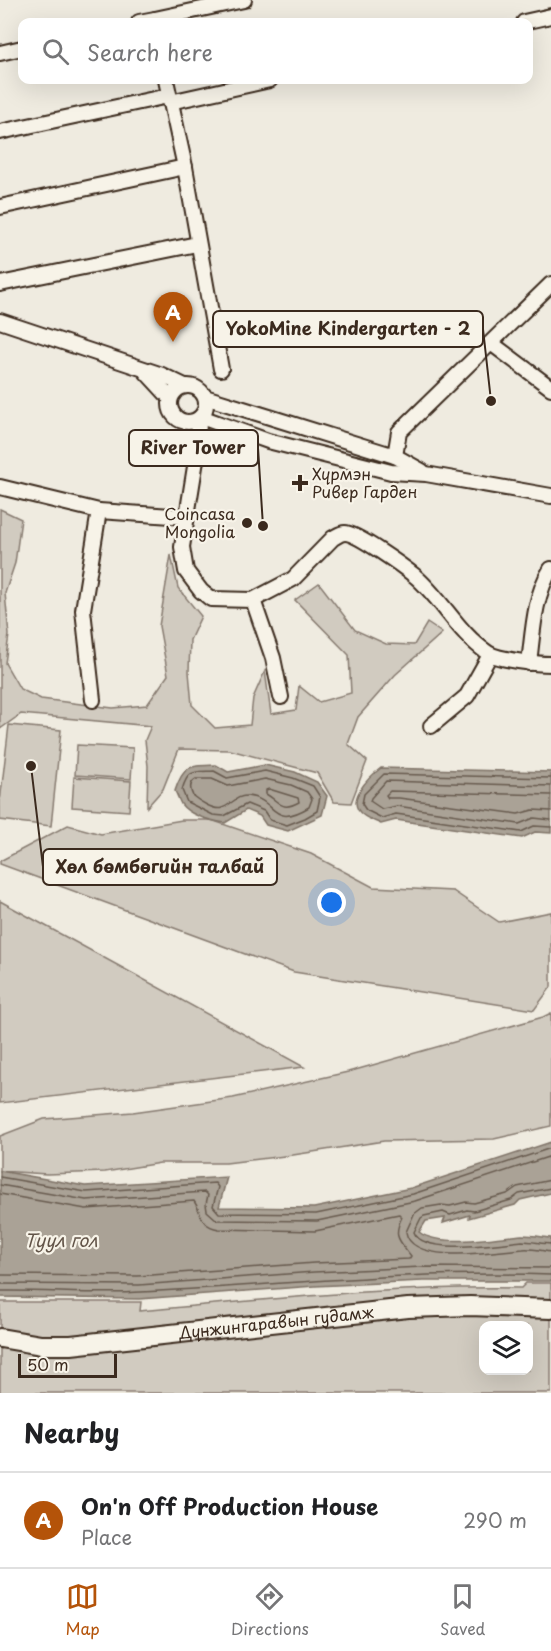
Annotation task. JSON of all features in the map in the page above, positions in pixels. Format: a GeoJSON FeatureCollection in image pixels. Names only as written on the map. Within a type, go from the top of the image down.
{"type":"FeatureCollection","features":[{"type":"Feature","properties":{"kind":"main road","name":"Дүнжингаравын гудамж"},"geometry":{"type":"LineString","coordinates":[[0,1338],[41,1345],[71,1345],[408,1308],[470,1306],[551,1309]]}},
{"type":"Feature","properties":{"kind":"street"},"geometry":{"type":"LineString","coordinates":[[168,18],[244,0]]}},
{"type":"Feature","properties":{"kind":"street"},"geometry":{"type":"LineString","coordinates":[[533,20],[551,16]]}},
{"type":"Feature","properties":{"kind":"street"},"geometry":{"type":"LineString","coordinates":[[0,53],[18,49]]}},
{"type":"Feature","properties":{"kind":"street"},"geometry":{"type":"LineString","coordinates":[[167,84],[185,167],[221,369]]}},
{"type":"Feature","properties":{"kind":"street"},"geometry":{"type":"LineString","coordinates":[[0,132],[249,84]]}},
{"type":"Feature","properties":{"kind":"street"},"geometry":{"type":"LineString","coordinates":[[0,207],[185,167]]}},
{"type":"Feature","properties":{"kind":"street"},"geometry":{"type":"LineString","coordinates":[[0,284],[197,244]]}},
{"type":"Feature","properties":{"kind":"street"},"geometry":{"type":"LineString","coordinates":[[395,456],[399,432],[551,284]]}},
{"type":"Feature","properties":{"kind":"street"},"geometry":{"type":"LineString","coordinates":[[0,321],[143,369],[185,386],[197,388],[205,397],[395,456],[426,474]]}},
{"type":"Feature","properties":{"kind":"street"},"geometry":{"type":"LineString","coordinates":[[490,343],[551,388]]}},
{"type":"Feature","properties":{"kind":"street"},"geometry":{"type":"LineString","coordinates":[[143,369],[170,399],[172,412],[177,418],[195,419],[268,441],[391,472],[426,474],[551,496]]}},
{"type":"Feature","properties":{"kind":"street"},"geometry":{"type":"LineString","coordinates":[[170,399],[177,389],[185,386]]}},
{"type":"Feature","properties":{"kind":"street"},"geometry":{"type":"LineString","coordinates":[[195,419],[206,408],[205,397]]}},
{"type":"Feature","properties":{"kind":"street"},"geometry":{"type":"LineString","coordinates":[[195,419],[198,448],[186,517],[182,559],[192,582],[211,599],[253,600],[293,579],[333,538],[348,532],[416,577],[470,639],[490,655],[529,663],[551,664]]}},
{"type":"Feature","properties":{"kind":"street"},"geometry":{"type":"LineString","coordinates":[[0,487],[99,511],[186,517]]}},
{"type":"Feature","properties":{"kind":"street"},"geometry":{"type":"LineString","coordinates":[[93,700],[83,610],[99,511]]}},
{"type":"Feature","properties":{"kind":"street"},"geometry":{"type":"LineString","coordinates":[[529,663],[535,617],[546,577],[551,569]]}},
{"type":"Feature","properties":{"kind":"street"},"geometry":{"type":"LineString","coordinates":[[253,600],[273,658],[281,697]]}},
{"type":"Feature","properties":{"kind":"street"},"geometry":{"type":"LineString","coordinates":[[431,726],[467,696],[490,655]]}},
{"type":"Feature","properties":{"kind":"shaded area"},"geometry":{"type":"Polygon","coordinates":[[[0,509],[21,519],[15,563],[5,593],[9,635],[5,663],[20,689],[41,699],[113,708],[147,705],[168,675],[159,626],[171,555],[178,588],[201,616],[190,640],[189,672],[192,705],[215,728],[250,725],[253,698],[265,671],[271,714],[296,710],[299,686],[319,702],[351,693],[349,655],[295,600],[319,583],[355,630],[386,644],[414,645],[427,623],[442,633],[395,675],[358,717],[348,744],[367,761],[351,803],[334,802],[317,773],[230,750],[179,749],[163,789],[147,807],[148,766],[145,740],[151,726],[21,714],[0,729],[0,509]]]}},
{"type":"Feature","properties":{"kind":"shaded area"},"geometry":{"type":"Polygon","coordinates":[[[9,725],[61,730],[51,826],[0,820],[9,725]]]}},
{"type":"Feature","properties":{"kind":"shaded area"},"geometry":{"type":"Polygon","coordinates":[[[77,745],[133,748],[131,779],[75,775],[77,745]]]}},
{"type":"Feature","properties":{"kind":"shaded area"},"geometry":{"type":"Polygon","coordinates":[[[74,777],[131,781],[129,811],[72,807],[74,777]]]}},
{"type":"Feature","properties":{"kind":"shaded area"},"geometry":{"type":"Polygon","coordinates":[[[182,820],[211,820],[311,854],[373,887],[453,891],[499,922],[551,912],[551,987],[534,1010],[294,972],[0,864],[0,861],[68,825],[101,834],[182,820]]]}},
{"type":"Feature","properties":{"kind":"shaded area"},"geometry":{"type":"Polygon","coordinates":[[[0,901],[304,1067],[0,1103],[0,901]]]}},
{"type":"Feature","properties":{"kind":"shaded area"},"geometry":{"type":"Polygon","coordinates":[[[551,1013],[551,1126],[494,1139],[384,1141],[226,1163],[160,1163],[105,1172],[47,1174],[0,1171],[0,1136],[44,1119],[133,1112],[233,1098],[348,1072],[551,1013]]]}},
{"type":"Feature","properties":{"kind":"shaded area"},"geometry":{"type":"Polygon","coordinates":[[[526,1283],[551,1283],[551,1393],[0,1393],[0,1302],[141,1302],[140,1311],[378,1291],[521,1288],[526,1283]]]}},
{"type":"Feature","properties":{"kind":"water"},"geometry":{"type":"Polygon","coordinates":[[[216,765],[228,772],[265,765],[295,772],[317,782],[327,796],[322,815],[288,831],[266,825],[260,816],[246,810],[225,823],[195,815],[181,804],[175,791],[178,782],[189,768],[216,765]]]}},
{"type":"Feature","properties":{"kind":"water"},"geometry":{"type":"Polygon","coordinates":[[[381,768],[551,772],[551,833],[535,832],[522,838],[396,820],[381,824],[363,815],[356,803],[357,796],[365,783],[381,768]]]}},
{"type":"Feature","properties":{"kind":"water","name":"Туул гол"},"geometry":{"type":"Polygon","coordinates":[[[551,1142],[551,1193],[520,1200],[515,1205],[469,1218],[470,1215],[443,1223],[445,1218],[426,1221],[419,1232],[428,1237],[454,1241],[522,1235],[551,1238],[551,1281],[423,1281],[315,1286],[139,1299],[0,1297],[0,1171],[85,1186],[227,1177],[219,1207],[314,1208],[411,1188],[551,1142]]]}},
{"type":"Feature","properties":{"kind":"place","name":"On'n Off Production House"},"geometry":{"type":"Point","coordinates":[173,342]}},
{"type":"Feature","properties":{"kind":"place","name":"YokoMine Kindergarten - 2"},"geometry":{"type":"Point","coordinates":[491,401]}},
{"type":"Feature","properties":{"kind":"place","name":"Хүрмэн Ривер Гарден"},"geometry":{"type":"Point","coordinates":[300,483]}},
{"type":"Feature","properties":{"kind":"place","name":"Coincasa Mongolia"},"geometry":{"type":"Point","coordinates":[247,523]}},
{"type":"Feature","properties":{"kind":"place","name":"River Tower"},"geometry":{"type":"Point","coordinates":[263,526]}},
{"type":"Feature","properties":{"kind":"place","name":"Хөл бөмбөгийн талбай"},"geometry":{"type":"Point","coordinates":[31,766]}}]}
